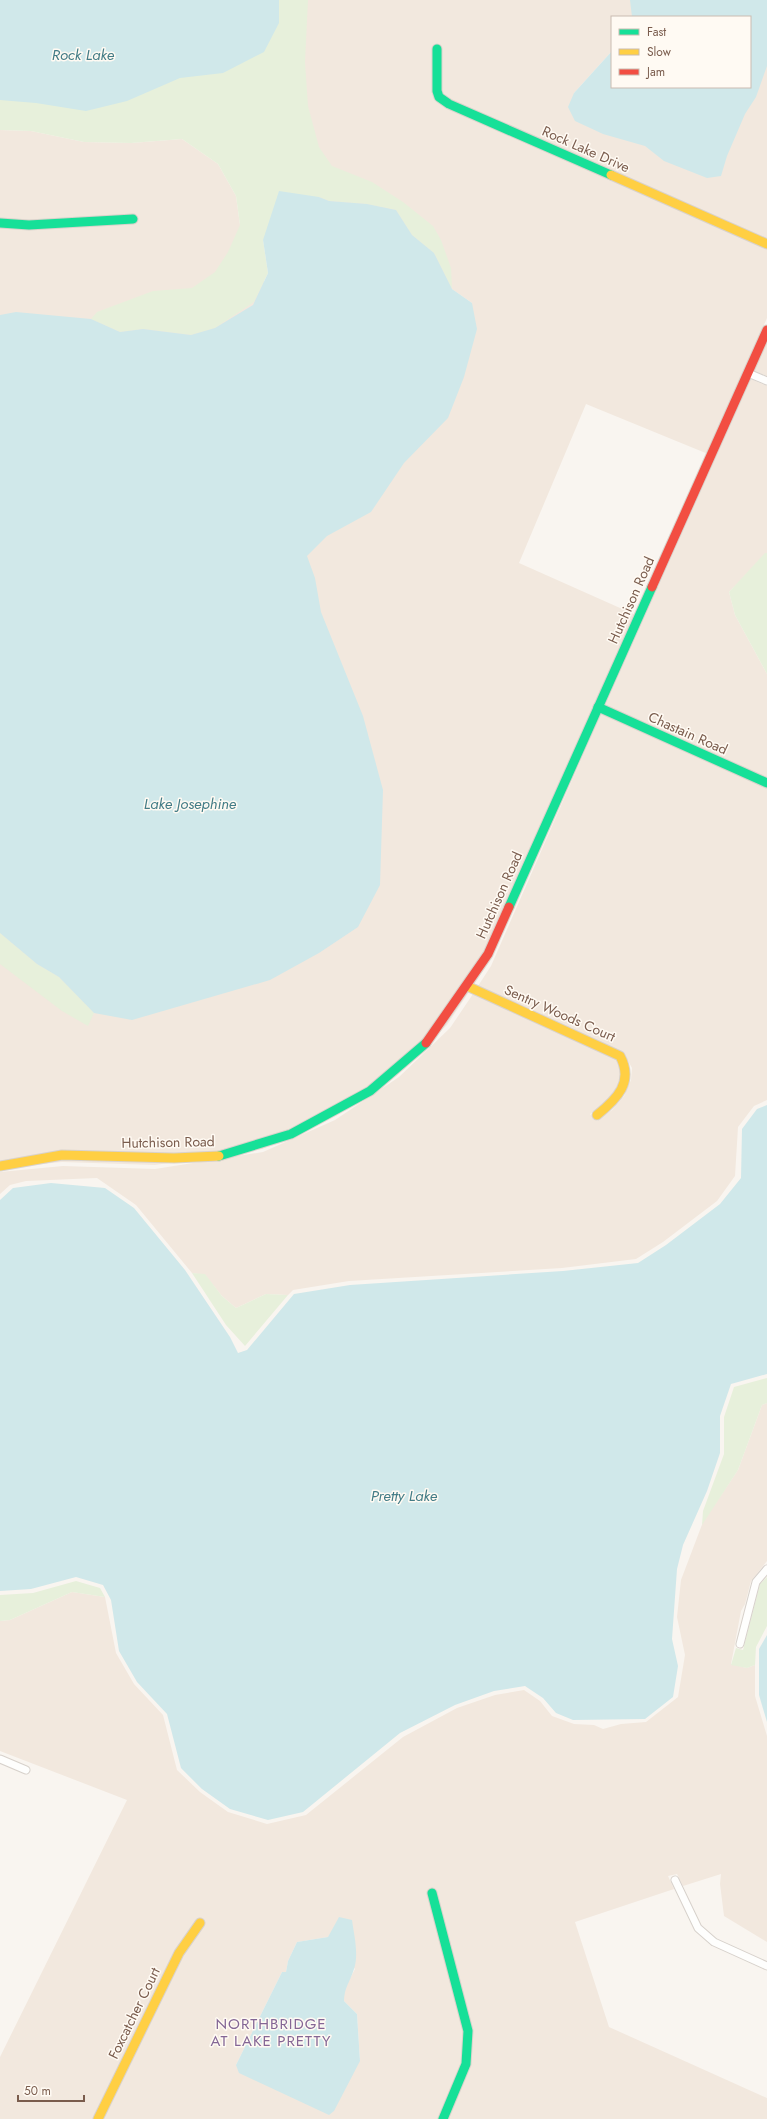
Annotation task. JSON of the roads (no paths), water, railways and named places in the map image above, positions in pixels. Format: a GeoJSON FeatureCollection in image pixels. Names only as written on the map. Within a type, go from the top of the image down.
{"type":"FeatureCollection","features":[{"type":"Feature","properties":{"kind":"street","name":"Rock Lake Drive"},"geometry":{"type":"LineString","coordinates":[[437,49],[437,91],[439,97],[448,104],[767,244]]}},
{"type":"Feature","properties":{"kind":"street"},"geometry":{"type":"LineString","coordinates":[[0,223],[28,225],[133,219]]}},
{"type":"Feature","properties":{"kind":"street","name":"Hutchison Road"},"geometry":{"type":"LineString","coordinates":[[0,1166],[62,1155],[174,1158],[214,1157],[291,1134],[370,1091],[423,1046],[467,986],[488,954],[767,330]]}},
{"type":"Feature","properties":{"kind":"street"},"geometry":{"type":"LineString","coordinates":[[748,373],[767,381]]}},
{"type":"Feature","properties":{"kind":"street","name":"Chastain Road"},"geometry":{"type":"LineString","coordinates":[[598,707],[767,783]]}},
{"type":"Feature","properties":{"kind":"street","name":"Sentry Woods Court"},"geometry":{"type":"LineString","coordinates":[[467,986],[620,1056],[627,1069],[627,1078],[620,1093],[608,1107],[597,1115]]}},
{"type":"Feature","properties":{"kind":"street"},"geometry":{"type":"LineString","coordinates":[[740,1644],[756,1582],[767,1569]]}},
{"type":"Feature","properties":{"kind":"street"},"geometry":{"type":"LineString","coordinates":[[0,1759],[26,1770]]}},
{"type":"Feature","properties":{"kind":"street"},"geometry":{"type":"LineString","coordinates":[[675,1880],[698,1928],[714,1942],[767,1966]]}},
{"type":"Feature","properties":{"kind":"street"},"geometry":{"type":"LineString","coordinates":[[432,1893],[468,2031],[466,2064],[443,2119]]}},
{"type":"Feature","properties":{"kind":"street","name":"Foxcatcher Court"},"geometry":{"type":"LineString","coordinates":[[98,2119],[179,1953],[200,1923]]}},
{"type":"Feature","properties":{"kind":"water","name":"Rock Lake"},"geometry":{"type":"Polygon","coordinates":[[[0,0],[279,0],[279,23],[264,52],[223,73],[180,78],[127,101],[86,111],[36,103],[0,100],[0,0]]]}},
{"type":"Feature","properties":{"kind":"water"},"geometry":{"type":"Polygon","coordinates":[[[630,0],[767,0],[767,66],[756,97],[745,114],[727,156],[721,176],[707,178],[664,161],[645,146],[603,134],[575,121],[568,107],[574,93],[611,52],[611,88],[751,88],[751,16],[632,16],[630,0]]]}},
{"type":"Feature","properties":{"kind":"water","name":"Lake Josephine"},"geometry":{"type":"Polygon","coordinates":[[[279,191],[319,197],[329,201],[367,204],[396,210],[412,235],[434,253],[452,289],[472,303],[477,329],[464,377],[448,418],[404,463],[371,512],[327,536],[307,556],[315,578],[321,612],[363,716],[383,790],[380,885],[358,927],[319,953],[270,980],[132,1020],[94,1013],[59,977],[37,964],[0,933],[0,315],[16,312],[91,319],[120,332],[143,329],[191,335],[215,328],[253,305],[268,273],[263,240],[279,191]]]}},
{"type":"Feature","properties":{"kind":"water","name":"Pretty Lake"},"geometry":{"type":"Polygon","coordinates":[[[767,1105],[767,1374],[731,1384],[720,1416],[720,1453],[707,1491],[683,1545],[677,1569],[672,1639],[678,1666],[673,1697],[645,1719],[573,1720],[556,1713],[543,1698],[525,1686],[494,1691],[455,1705],[400,1733],[303,1812],[268,1820],[230,1809],[202,1789],[181,1768],[167,1714],[137,1682],[119,1651],[111,1600],[103,1585],[76,1577],[31,1589],[0,1591],[0,1200],[13,1188],[51,1183],[105,1188],[134,1208],[185,1270],[230,1337],[238,1353],[247,1350],[294,1294],[350,1285],[563,1271],[638,1263],[666,1245],[720,1204],[741,1178],[742,1129],[757,1109],[767,1105]]]}},
{"type":"Feature","properties":{"kind":"water"},"geometry":{"type":"Polygon","coordinates":[[[767,1635],[767,1722],[759,1695],[759,1649],[767,1635]]]}},
{"type":"Feature","properties":{"kind":"water"},"geometry":{"type":"Polygon","coordinates":[[[339,1917],[352,1920],[355,1938],[355,1963],[346,1989],[344,2001],[357,2014],[360,2061],[334,2111],[329,2115],[239,2073],[236,2065],[282,1972],[286,1972],[288,1961],[297,1942],[328,1937],[339,1917]]]}},
{"type":"Feature","properties":{"kind":"district","name":"NORTHBRIDGE AT LAKE PRETTY"},"geometry":{"type":"Point","coordinates":[271,2032]}}]}
